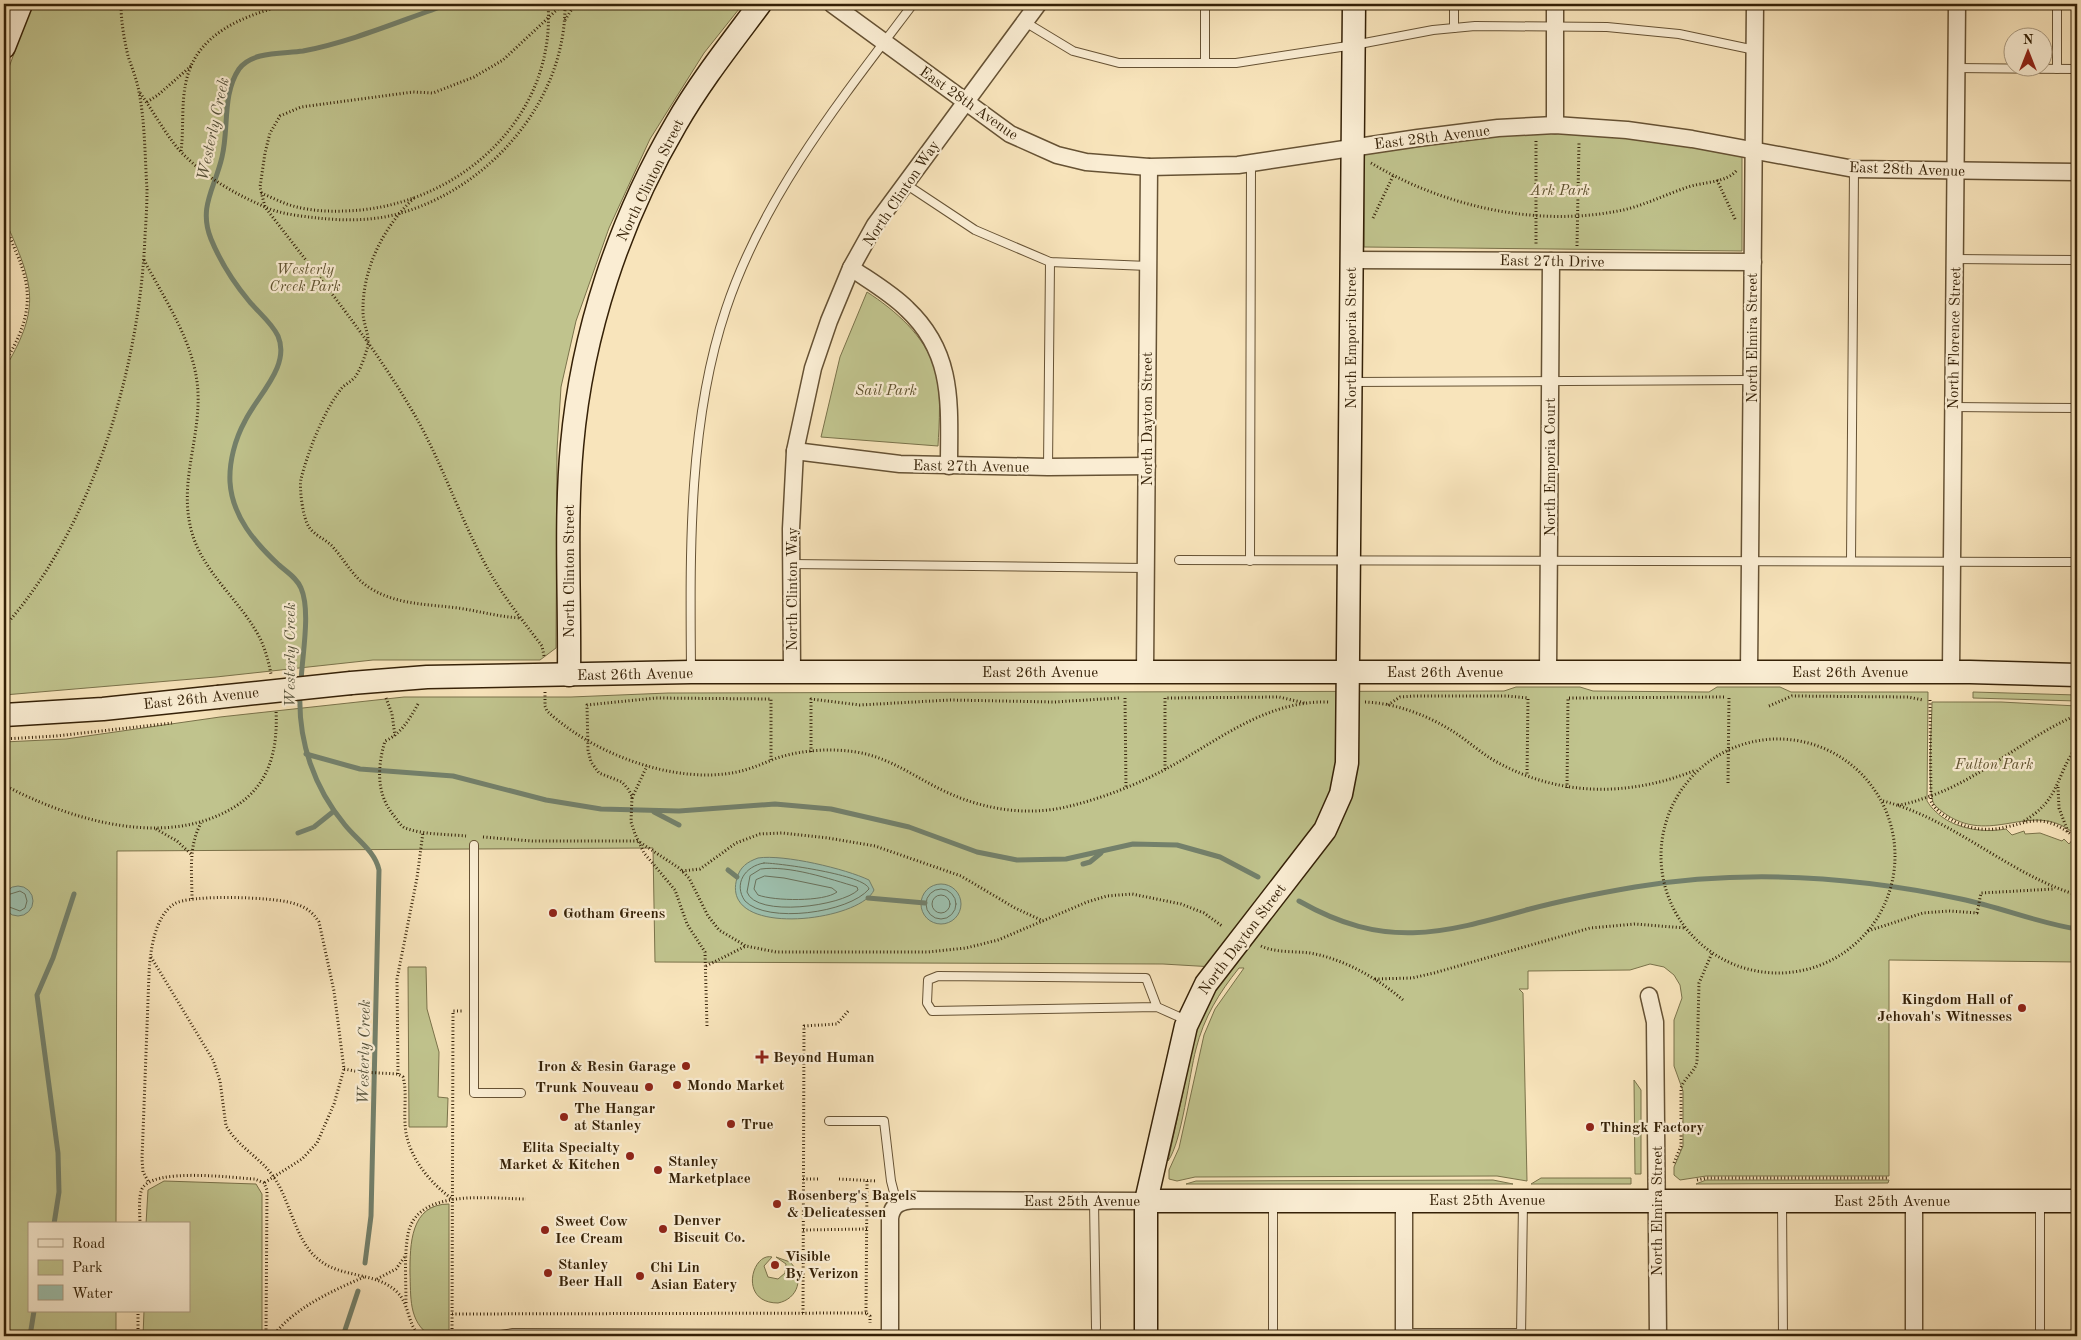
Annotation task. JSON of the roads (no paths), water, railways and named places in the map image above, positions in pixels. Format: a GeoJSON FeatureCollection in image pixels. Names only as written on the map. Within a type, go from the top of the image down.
{"type":"FeatureCollection","features":[{"type":"Feature","properties":{"kind":"street"},"geometry":{"type":"LineString","coordinates":[[4,47],[21,4]]}},
{"type":"Feature","properties":{"kind":"street","name":"North Clinton Street"},"geometry":{"type":"LineString","coordinates":[[569,675],[568,512],[572,444],[582,373],[600,298],[632,209],[675,124],[720,57],[760,4]]}},
{"type":"Feature","properties":{"kind":"street","name":"East 28th Avenue"},"geometry":{"type":"LineString","coordinates":[[832,4],[1010,134],[1058,155],[1086,162],[1148,167],[1251,164],[1361,154],[1438,135],[1536,125],[1554,125],[1627,130],[1854,169],[2077,172]]}},
{"type":"Feature","properties":{"kind":"street","name":"North Clinton Way"},"geometry":{"type":"LineString","coordinates":[[792,672],[795,451],[813,368],[829,321],[851,268],[875,225],[1038,4]]}},
{"type":"Feature","properties":{"kind":"street","name":"North Emporia Street"},"geometry":{"type":"LineString","coordinates":[[1349,672],[1352,260],[1361,154],[1354,45],[1354,4]]}},
{"type":"Feature","properties":{"kind":"street"},"geometry":{"type":"LineString","coordinates":[[1554,125],[1555,4]]}},
{"type":"Feature","properties":{"kind":"street","name":"North Elmira Street"},"geometry":{"type":"LineString","coordinates":[[1749,672],[1753,262],[1750,150],[1755,50],[1755,4]]}},
{"type":"Feature","properties":{"kind":"street","name":"North Florence Street"},"geometry":{"type":"LineString","coordinates":[[1951,672],[1957,4]]}},
{"type":"Feature","properties":{"kind":"street","name":"North Dayton Street"},"geometry":{"type":"LineString","coordinates":[[1146,672],[1148,167]]}},
{"type":"Feature","properties":{"kind":"street","name":"East 27th Drive"},"geometry":{"type":"LineString","coordinates":[[1352,260],[1753,262]]}},
{"type":"Feature","properties":{"kind":"street","name":"North Emporia Court"},"geometry":{"type":"LineString","coordinates":[[1543,261],[1550,380],[1548,672]]}},
{"type":"Feature","properties":{"kind":"street"},"geometry":{"type":"LineString","coordinates":[[851,268],[907,308],[925,328],[936,346],[944,367],[949,391],[949,466]]}},
{"type":"Feature","properties":{"kind":"street","name":"East 27th Avenue"},"geometry":{"type":"LineString","coordinates":[[795,451],[900,464],[1048,467],[1147,466]]}},
{"type":"Feature","properties":{"kind":"street","name":"East 26th Avenue"},"geometry":{"type":"LineString","coordinates":[[4,715],[103,709],[427,677],[691,672],[1951,672],[2077,675]]}},
{"type":"Feature","properties":{"kind":"street","name":"North Dayton Street"},"geometry":{"type":"LineString","coordinates":[[1146,1336],[1146,1201],[1188,1020],[1206,984],[1320,838],[1334,812],[1348,763],[1349,672]]}},
{"type":"Feature","properties":{"kind":"street","name":"North Elmira Street"},"geometry":{"type":"LineString","coordinates":[[1649,996],[1655,1022],[1658,1336]]}},
{"type":"Feature","properties":{"kind":"street","name":"East 25th Avenue"},"geometry":{"type":"LineString","coordinates":[[897,1204],[914,1200],[2077,1201]]}},
{"type":"Feature","properties":{"kind":"street"},"geometry":{"type":"LineString","coordinates":[[1404,1200],[1404,1334]]}},
{"type":"Feature","properties":{"kind":"street"},"geometry":{"type":"LineString","coordinates":[[1914,1201],[1914,1336]]}},
{"type":"Feature","properties":{"kind":"street"},"geometry":{"type":"LineString","coordinates":[[890,1335],[890,1218],[892,1210],[897,1204]]}},
{"type":"Feature","properties":{"kind":"lane"},"geometry":{"type":"LineString","coordinates":[[691,672],[694,480],[703,400],[726,309],[759,232],[792,170],[913,4]]}},
{"type":"Feature","properties":{"kind":"lane"},"geometry":{"type":"LineString","coordinates":[[1205,63],[1206,4]]}},
{"type":"Feature","properties":{"kind":"lane"},"geometry":{"type":"LineString","coordinates":[[1454,4],[1454,28]]}},
{"type":"Feature","properties":{"kind":"lane"},"geometry":{"type":"LineString","coordinates":[[2057,4],[2057,69]]}},
{"type":"Feature","properties":{"kind":"lane"},"geometry":{"type":"LineString","coordinates":[[1025,22],[1072,52],[1119,63],[1236,63],[1454,28],[1555,25],[1607,27],[1679,34],[1755,50]]}},
{"type":"Feature","properties":{"kind":"lane"},"geometry":{"type":"LineString","coordinates":[[1956,68],[2077,69]]}},
{"type":"Feature","properties":{"kind":"lane"},"geometry":{"type":"LineString","coordinates":[[1250,561],[1251,164]]}},
{"type":"Feature","properties":{"kind":"lane"},"geometry":{"type":"LineString","coordinates":[[1851,561],[1854,169]]}},
{"type":"Feature","properties":{"kind":"lane"},"geometry":{"type":"LineString","coordinates":[[904,184],[975,230],[1050,262],[1148,266]]}},
{"type":"Feature","properties":{"kind":"lane"},"geometry":{"type":"LineString","coordinates":[[1955,258],[2077,260]]}},
{"type":"Feature","properties":{"kind":"lane"},"geometry":{"type":"LineString","coordinates":[[1048,467],[1050,262]]}},
{"type":"Feature","properties":{"kind":"lane"},"geometry":{"type":"LineString","coordinates":[[1351,382],[1752,380]]}},
{"type":"Feature","properties":{"kind":"lane"},"geometry":{"type":"LineString","coordinates":[[1953,407],[2077,408]]}},
{"type":"Feature","properties":{"kind":"lane"},"geometry":{"type":"LineString","coordinates":[[1179,560],[2077,562]]}},
{"type":"Feature","properties":{"kind":"lane"},"geometry":{"type":"LineString","coordinates":[[792,564],[1146,568]]}},
{"type":"Feature","properties":{"kind":"lane"},"geometry":{"type":"LineString","coordinates":[[474,845],[474,1093],[521,1093]]}},
{"type":"Feature","properties":{"kind":"lane"},"geometry":{"type":"LineString","coordinates":[[1157,1007],[1146,978],[938,976],[928,980],[927,1003],[932,1010],[1157,1007],[1188,1020]]}},
{"type":"Feature","properties":{"kind":"lane"},"geometry":{"type":"LineString","coordinates":[[829,1121],[884,1121],[891,1181],[897,1204]]}},
{"type":"Feature","properties":{"kind":"lane"},"geometry":{"type":"LineString","coordinates":[[1273,1200],[1273,1336]]}},
{"type":"Feature","properties":{"kind":"lane"},"geometry":{"type":"LineString","coordinates":[[1404,1334],[1521,1335],[1522,1200]]}},
{"type":"Feature","properties":{"kind":"lane"},"geometry":{"type":"LineString","coordinates":[[1094,1201],[1096,1328]]}},
{"type":"Feature","properties":{"kind":"lane"},"geometry":{"type":"LineString","coordinates":[[1782,1201],[1783,1336]]}},
{"type":"Feature","properties":{"kind":"lane"},"geometry":{"type":"LineString","coordinates":[[2040,1201],[2040,1336]]}},
{"type":"Feature","properties":{"kind":"lane"},"geometry":{"type":"LineString","coordinates":[[495,1336],[512,1333],[890,1335]]}},
{"type":"Feature","properties":{"kind":"water"},"geometry":{"type":"Polygon","coordinates":[[[758,858],[783,858],[831,867],[869,880],[874,890],[863,901],[844,910],[820,916],[794,919],[769,917],[749,910],[737,897],[737,878],[740,871],[747,863],[758,858]]]}},
{"type":"Feature","properties":{"kind":"water"},"geometry":{"type":"Polygon","coordinates":[[[945,884],[952,887],[958,893],[961,904],[960,912],[952,921],[945,924],[937,924],[930,921],[922,912],[921,900],[924,893],[933,885],[945,884]]]}},
{"type":"Feature","properties":{"kind":"water"},"geometry":{"type":"Polygon","coordinates":[[[18,886],[29,890],[33,901],[29,912],[18,916],[7,912],[3,901],[7,890],[18,886]]]}},
{"type":"Feature","properties":{"kind":"waterway","name":"Westerly Creek"},"geometry":{"type":"LineString","coordinates":[[301,682],[306,621],[301,588],[294,578],[262,548],[246,528],[235,506],[230,482],[233,451],[238,435],[250,411],[271,380],[280,358],[281,347],[278,336],[272,327],[249,301],[228,272],[207,228],[207,207],[222,157],[230,89],[239,69],[252,59],[268,54],[303,51],[340,42],[449,4]]}},
{"type":"Feature","properties":{"kind":"waterway","name":"Westerly Creek"},"geometry":{"type":"LineString","coordinates":[[300,693],[300,711],[305,746],[317,780],[334,811],[370,851],[379,870],[371,1216],[365,1263]]}},
{"type":"Feature","properties":{"kind":"waterway"},"geometry":{"type":"LineString","coordinates":[[306,754],[360,769],[453,776],[546,800],[601,809],[679,811],[775,804],[831,809],[909,827],[977,852],[1017,860],[1066,859],[1133,844],[1177,845],[1220,857],[1258,877]]}},
{"type":"Feature","properties":{"kind":"waterway"},"geometry":{"type":"LineString","coordinates":[[298,833],[314,827],[334,811]]}},
{"type":"Feature","properties":{"kind":"waterway"},"geometry":{"type":"LineString","coordinates":[[654,812],[679,825]]}},
{"type":"Feature","properties":{"kind":"waterway"},"geometry":{"type":"LineString","coordinates":[[1083,864],[1090,862],[1101,853]]}},
{"type":"Feature","properties":{"kind":"waterway"},"geometry":{"type":"LineString","coordinates":[[728,870],[737,877]]}},
{"type":"Feature","properties":{"kind":"waterway"},"geometry":{"type":"LineString","coordinates":[[1299,901],[1330,916],[1359,926],[1386,932],[1413,933],[1468,925],[1595,894],[1676,881],[1717,878],[1799,878],[1840,880],[1921,891],[1976,902],[2048,923],[2077,929]]}},
{"type":"Feature","properties":{"kind":"waterway"},"geometry":{"type":"LineString","coordinates":[[54,1222],[59,1192],[58,1153],[37,995],[53,958],[74,894]]}},
{"type":"Feature","properties":{"kind":"waterway"},"geometry":{"type":"LineString","coordinates":[[868,898],[925,903]]}},
{"type":"Feature","properties":{"kind":"waterway","name":"Westerly Creek"},"geometry":{"type":"LineString","coordinates":[[343,1336],[358,1291]]}},
{"type":"Feature","properties":{"kind":"waterway"},"geometry":{"type":"LineString","coordinates":[[30,1336],[34,1312]]}},
{"type":"Feature","properties":{"kind":"place","name":"Gotham Greens"},"geometry":{"type":"Point","coordinates":[553,913]}},
{"type":"Feature","properties":{"kind":"place","name":"Kingdom Hall of Jehovah's Witnesses"},"geometry":{"type":"Point","coordinates":[2022,1008]}},
{"type":"Feature","properties":{"kind":"place","name":"Beyond Human"},"geometry":{"type":"Point","coordinates":[762,1057]}},
{"type":"Feature","properties":{"kind":"place","name":"Iron & Resin Garage"},"geometry":{"type":"Point","coordinates":[686,1066]}},
{"type":"Feature","properties":{"kind":"place","name":"Mondo Market"},"geometry":{"type":"Point","coordinates":[677,1085]}},
{"type":"Feature","properties":{"kind":"place","name":"Trunk Nouveau"},"geometry":{"type":"Point","coordinates":[649,1087]}},
{"type":"Feature","properties":{"kind":"place","name":"The Hangar at Stanley"},"geometry":{"type":"Point","coordinates":[564,1117]}},
{"type":"Feature","properties":{"kind":"place","name":"True"},"geometry":{"type":"Point","coordinates":[731,1124]}},
{"type":"Feature","properties":{"kind":"place","name":"Thingk Factory"},"geometry":{"type":"Point","coordinates":[1590,1127]}},
{"type":"Feature","properties":{"kind":"place","name":"Elita Specialty Market & Kitchen"},"geometry":{"type":"Point","coordinates":[630,1156]}},
{"type":"Feature","properties":{"kind":"place","name":"Stanley Marketplace"},"geometry":{"type":"Point","coordinates":[658,1170]}},
{"type":"Feature","properties":{"kind":"place","name":"Rosenberg's Bagels & Delicatessen"},"geometry":{"type":"Point","coordinates":[777,1204]}},
{"type":"Feature","properties":{"kind":"place","name":"Denver Biscuit Co."},"geometry":{"type":"Point","coordinates":[663,1229]}},
{"type":"Feature","properties":{"kind":"place","name":"Sweet Cow Ice Cream"},"geometry":{"type":"Point","coordinates":[545,1230]}},
{"type":"Feature","properties":{"kind":"place","name":"Visible By Verizon"},"geometry":{"type":"Point","coordinates":[775,1265]}},
{"type":"Feature","properties":{"kind":"place","name":"Stanley Beer Hall"},"geometry":{"type":"Point","coordinates":[548,1273]}},
{"type":"Feature","properties":{"kind":"place","name":"Chi Lin Asian Eatery"},"geometry":{"type":"Point","coordinates":[640,1276]}},
{"type":"Feature","properties":{"kind":"park label","name":"Ark Park"},"geometry":{"type":"Point","coordinates":[1560,190]}},
{"type":"Feature","properties":{"kind":"park label","name":"Westerly Creek Park"},"geometry":{"type":"Point","coordinates":[305,278]}},
{"type":"Feature","properties":{"kind":"park label","name":"Sail Park"},"geometry":{"type":"Point","coordinates":[886,390]}},
{"type":"Feature","properties":{"kind":"park label","name":"Fulton Park"},"geometry":{"type":"Point","coordinates":[1994,764]}}]}
